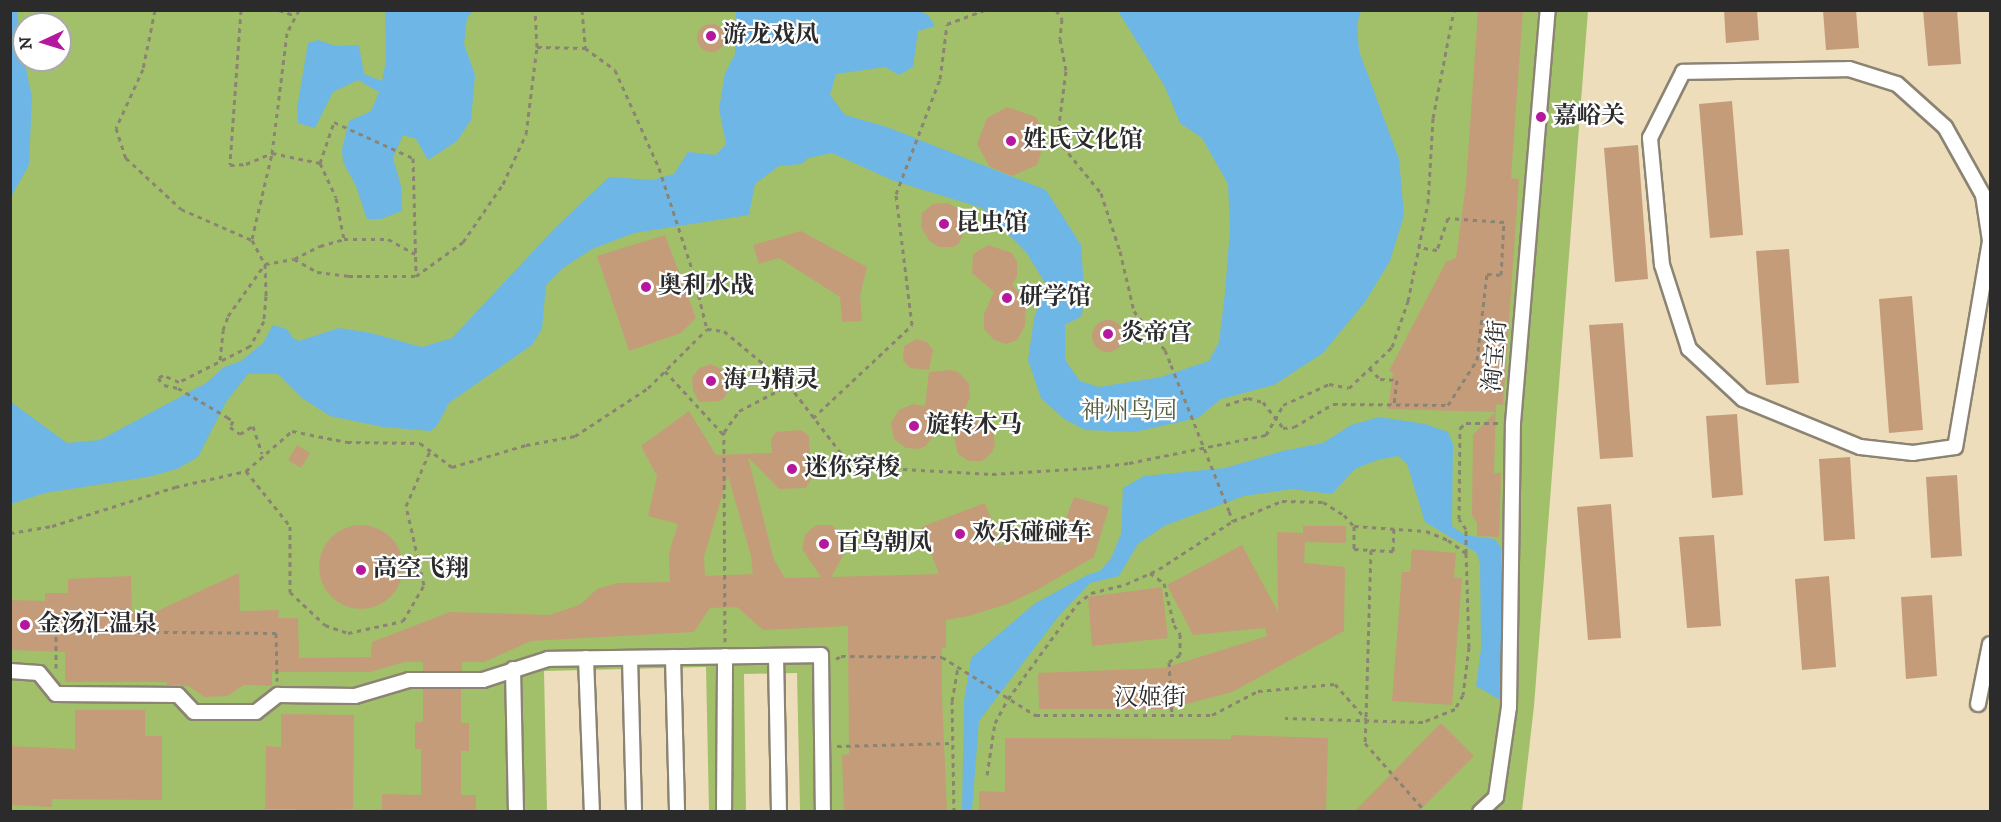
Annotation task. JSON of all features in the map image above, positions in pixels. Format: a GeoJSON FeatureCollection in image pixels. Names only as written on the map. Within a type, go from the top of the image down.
{"type":"FeatureCollection","features":[{"type":"Feature","properties":{"kind":"street","name":"淘宝街"},"geometry":{"type":"LineString","coordinates":[[1480,812],[1496,796],[1509,707],[1513,423],[1548,10]]}},
{"type":"Feature","properties":{"kind":"street"},"geometry":{"type":"LineString","coordinates":[[1849,69],[1897,84],[1945,127],[1983,195],[1990,241],[1955,447],[1913,453],[1860,447],[1743,399],[1689,349],[1662,265],[1650,138],[1683,72],[1849,69]]}},
{"type":"Feature","properties":{"kind":"street"},"geometry":{"type":"LineString","coordinates":[[1978,704],[1990,644]]}},
{"type":"Feature","properties":{"kind":"street"},"geometry":{"type":"LineString","coordinates":[[724,812],[725,656]]}},
{"type":"Feature","properties":{"kind":"street"},"geometry":{"type":"LineString","coordinates":[[776,656],[779,812]]}},
{"type":"Feature","properties":{"kind":"street"},"geometry":{"type":"LineString","coordinates":[[10,671],[39,673],[56,694],[178,695],[194,712],[256,712],[278,695],[355,696],[409,680],[483,680],[548,659],[821,656],[823,812]]}},
{"type":"Feature","properties":{"kind":"street"},"geometry":{"type":"LineString","coordinates":[[673,657],[677,812]]}},
{"type":"Feature","properties":{"kind":"street"},"geometry":{"type":"LineString","coordinates":[[586,658],[592,812]]}},
{"type":"Feature","properties":{"kind":"street"},"geometry":{"type":"LineString","coordinates":[[630,658],[634,812]]}},
{"type":"Feature","properties":{"kind":"street"},"geometry":{"type":"LineString","coordinates":[[513,669],[516,812]]}},
{"type":"Feature","properties":{"kind":"path"},"geometry":{"type":"LineString","coordinates":[[155,10],[143,69],[116,128],[126,158],[181,209],[252,240],[266,264],[264,321],[250,346],[179,382],[163,375],[158,378],[164,385],[182,391],[233,421],[230,427],[240,434],[252,426],[262,454]]}},
{"type":"Feature","properties":{"kind":"path"},"geometry":{"type":"LineString","coordinates":[[241,10],[230,165],[246,164],[272,153],[320,163]]}},
{"type":"Feature","properties":{"kind":"path"},"geometry":{"type":"LineString","coordinates":[[279,10],[296,16]]}},
{"type":"Feature","properties":{"kind":"path"},"geometry":{"type":"LineString","coordinates":[[252,240],[272,153],[287,33],[299,10]]}},
{"type":"Feature","properties":{"kind":"path"},"geometry":{"type":"LineString","coordinates":[[294,259],[317,272],[348,276],[416,276],[463,242],[503,184],[526,134],[537,46],[535,10]]}},
{"type":"Feature","properties":{"kind":"path"},"geometry":{"type":"LineString","coordinates":[[582,10],[585,48]]}},
{"type":"Feature","properties":{"kind":"path"},"geometry":{"type":"LineString","coordinates":[[813,418],[912,325],[896,194],[940,80],[947,24],[984,10]]}},
{"type":"Feature","properties":{"kind":"path"},"geometry":{"type":"LineString","coordinates":[[1056,10],[1062,19],[1060,39],[1066,71],[1056,139],[1101,193],[1120,251],[1134,310],[1165,350],[1233,521]]}},
{"type":"Feature","properties":{"kind":"path"},"geometry":{"type":"LineString","coordinates":[[707,329],[724,331],[789,385],[844,457],[867,467],[993,474],[1088,468],[1129,463],[1266,435],[1283,405],[1329,384],[1349,388],[1392,347],[1408,301],[1428,203],[1433,118],[1454,10]]}},
{"type":"Feature","properties":{"kind":"path"},"geometry":{"type":"LineString","coordinates":[[537,46],[585,48],[615,70],[659,168],[707,329]]}},
{"type":"Feature","properties":{"kind":"path"},"geometry":{"type":"LineString","coordinates":[[344,239],[336,198],[320,163],[334,122],[413,158],[416,276]]}},
{"type":"Feature","properties":{"kind":"path"},"geometry":{"type":"LineString","coordinates":[[1226,405],[1248,398],[1263,402],[1283,428],[1294,427],[1333,404],[1448,405],[1477,360],[1487,274],[1501,275],[1503,222],[1448,218],[1437,250],[1419,248]]}},
{"type":"Feature","properties":{"kind":"path"},"geometry":{"type":"LineString","coordinates":[[220,360],[219,351],[228,316],[266,264],[294,259],[320,246],[344,239],[388,239],[416,254]]}},
{"type":"Feature","properties":{"kind":"path"},"geometry":{"type":"LineString","coordinates":[[10,533],[52,526],[175,487],[246,471],[262,454],[292,431],[347,442],[420,443],[452,467],[526,445],[575,436],[648,388],[707,329]]}},
{"type":"Feature","properties":{"kind":"path"},"geometry":{"type":"LineString","coordinates":[[1370,368],[1380,379],[1397,381],[1394,403]]}},
{"type":"Feature","properties":{"kind":"path"},"geometry":{"type":"LineString","coordinates":[[665,371],[724,435]]}},
{"type":"Feature","properties":{"kind":"path"},"geometry":{"type":"LineString","coordinates":[[725,656],[724,435],[739,411],[789,385]]}},
{"type":"Feature","properties":{"kind":"path"},"geometry":{"type":"LineString","coordinates":[[1285,718],[1423,722],[1455,709],[1463,695],[1469,647],[1466,529],[1459,519],[1460,428],[1466,423],[1513,423]]}},
{"type":"Feature","properties":{"kind":"path"},"geometry":{"type":"LineString","coordinates":[[246,471],[290,526],[290,592],[325,625],[348,633],[403,621],[424,585],[406,506],[430,450]]}},
{"type":"Feature","properties":{"kind":"path"},"geometry":{"type":"LineString","coordinates":[[987,775],[995,723],[1008,699],[1077,604],[1091,593],[1126,584],[1150,573],[1233,521],[1282,501],[1323,502],[1344,515],[1354,526],[1354,549],[1393,551],[1394,527]]}},
{"type":"Feature","properties":{"kind":"path"},"geometry":{"type":"LineString","coordinates":[[1354,526],[1426,531],[1448,540],[1466,553]]}},
{"type":"Feature","properties":{"kind":"path"},"geometry":{"type":"LineString","coordinates":[[1371,550],[1365,743],[1426,812]]}},
{"type":"Feature","properties":{"kind":"path"},"geometry":{"type":"LineString","coordinates":[[1150,573],[1164,583],[1174,625],[1180,634],[1180,655],[1169,662],[1172,716]]}},
{"type":"Feature","properties":{"kind":"path"},"geometry":{"type":"LineString","coordinates":[[56,694],[56,631],[276,633],[278,695]]}},
{"type":"Feature","properties":{"kind":"path","name":"汉姬街"},"geometry":{"type":"LineString","coordinates":[[822,668],[841,656],[942,657],[1035,716],[1212,715],[1258,691],[1335,684],[1366,719]]}},
{"type":"Feature","properties":{"kind":"path"},"geometry":{"type":"LineString","coordinates":[[954,812],[952,701],[958,668]]}},
{"type":"Feature","properties":{"kind":"path"},"geometry":{"type":"LineString","coordinates":[[823,747],[952,743]]}},
{"type":"Feature","properties":{"kind":"green space","name":"神州鸟园"},"geometry":{"type":"Polygon","coordinates":[[[10,11],[1588,11],[1534,706],[1522,811],[800,811],[797,673],[744,674],[746,811],[709,811],[706,667],[544,671],[547,811],[11,811],[10,11]]]}},
{"type":"Feature","properties":{"kind":"water"},"geometry":{"type":"Polygon","coordinates":[[[17,10],[17,12],[12,12],[12,72],[27,72],[32,97],[29,165],[11,197],[10,11],[17,10]]]}},
{"type":"Feature","properties":{"kind":"water"},"geometry":{"type":"Polygon","coordinates":[[[385,11],[473,11],[467,18],[464,44],[475,75],[471,120],[457,141],[428,160],[416,139],[403,135],[393,158],[401,186],[402,211],[381,219],[367,219],[356,186],[343,162],[342,149],[349,121],[371,111],[379,92],[358,80],[333,92],[315,128],[298,123],[297,108],[308,43],[318,40],[336,46],[359,45],[364,74],[382,81],[386,61],[385,11]]]}},
{"type":"Feature","properties":{"kind":"water"},"geometry":{"type":"Polygon","coordinates":[[[736,11],[920,11],[928,15],[935,26],[918,31],[913,67],[899,75],[885,67],[836,74],[830,95],[845,115],[887,127],[1046,190],[1081,245],[1084,288],[1082,316],[1065,325],[1065,360],[1080,381],[1099,387],[1161,377],[1209,361],[1219,342],[1225,293],[1230,229],[1228,184],[1202,138],[1180,123],[1165,87],[1118,11],[1361,11],[1357,23],[1359,51],[1399,159],[1404,215],[1390,261],[1365,302],[1323,353],[1274,385],[1221,399],[1198,418],[1134,432],[1085,430],[1064,419],[1041,398],[1028,360],[1034,319],[1045,283],[1026,252],[982,208],[894,181],[832,153],[808,158],[802,164],[779,166],[755,184],[749,215],[634,233],[592,249],[563,268],[546,285],[542,329],[532,345],[449,403],[438,424],[431,431],[383,427],[330,416],[302,398],[278,374],[248,374],[226,402],[198,457],[177,469],[148,477],[45,493],[11,504],[11,402],[67,443],[100,440],[206,383],[224,367],[241,361],[263,343],[273,325],[287,329],[293,338],[299,341],[339,328],[371,333],[422,347],[452,338],[555,228],[609,177],[652,180],[674,174],[688,152],[716,155],[726,144],[719,109],[725,73],[735,54],[736,11]]]}},
{"type":"Feature","properties":{"kind":"water"},"geometry":{"type":"Polygon","coordinates":[[[1379,417],[1425,424],[1448,432],[1453,444],[1452,526],[1464,535],[1495,539],[1501,548],[1502,701],[1476,686],[1481,649],[1480,564],[1477,553],[1425,522],[1407,464],[1398,456],[1377,460],[1355,469],[1332,494],[1292,489],[1244,496],[1164,526],[1138,544],[1119,576],[1090,583],[1058,617],[979,721],[972,811],[962,812],[964,701],[971,658],[1034,604],[1087,575],[1100,571],[1111,558],[1121,534],[1123,488],[1144,476],[1225,468],[1283,451],[1323,443],[1351,425],[1379,417]]]}},
{"type":"Feature","properties":{"kind":"building"},"geometry":{"type":"Polygon","coordinates":[[[1478,10],[1523,10],[1511,178],[1519,179],[1503,405],[1496,404],[1494,473],[1501,473],[1499,537],[1477,536],[1477,523],[1472,515],[1473,435],[1495,412],[1388,409],[1393,373],[1389,371],[1446,262],[1456,258],[1466,184],[1478,10]]]}},
{"type":"Feature","properties":{"kind":"building"},"geometry":{"type":"Polygon","coordinates":[[[1724,10],[1757,10],[1759,40],[1726,43],[1724,10]]]}},
{"type":"Feature","properties":{"kind":"building"},"geometry":{"type":"Polygon","coordinates":[[[1823,10],[1856,10],[1859,48],[1826,50],[1823,10]]]}},
{"type":"Feature","properties":{"kind":"building"},"geometry":{"type":"Polygon","coordinates":[[[1923,10],[1957,10],[1961,64],[1928,66],[1923,10]]]}},
{"type":"Feature","properties":{"kind":"building","name":"游龙戏凤"},"geometry":{"type":"Polygon","coordinates":[[[711,24],[721,28],[725,38],[721,48],[711,52],[701,48],[697,38],[701,28],[711,24]]]}},
{"type":"Feature","properties":{"kind":"building"},"geometry":{"type":"Polygon","coordinates":[[[1732,101],[1743,235],[1710,238],[1699,104],[1732,101]]]}},
{"type":"Feature","properties":{"kind":"building","name":"姓氏文化馆"},"geometry":{"type":"Polygon","coordinates":[[[1007,107],[1036,117],[1046,138],[1037,165],[1012,176],[990,167],[977,144],[987,118],[1007,107]]]}},
{"type":"Feature","properties":{"kind":"building"},"geometry":{"type":"Polygon","coordinates":[[[1638,145],[1648,279],[1615,282],[1604,148],[1638,145]]]}},
{"type":"Feature","properties":{"kind":"building","name":"昆虫馆"},"geometry":{"type":"Polygon","coordinates":[[[947,203],[962,210],[969,221],[959,243],[954,247],[939,247],[930,242],[921,227],[922,213],[933,204],[947,203]]]}},
{"type":"Feature","properties":{"kind":"building"},"geometry":{"type":"Polygon","coordinates":[[[801,231],[867,267],[860,296],[862,321],[842,322],[840,297],[779,258],[759,264],[753,245],[801,231]]]}},
{"type":"Feature","properties":{"kind":"building","name":"奥利水战"},"geometry":{"type":"Polygon","coordinates":[[[665,235],[696,318],[681,333],[629,351],[597,256],[665,235]]]}},
{"type":"Feature","properties":{"kind":"building","name":"研学馆"},"geometry":{"type":"Polygon","coordinates":[[[988,245],[1012,253],[1017,262],[1017,276],[1012,285],[1026,302],[1025,326],[1017,340],[1006,344],[994,340],[984,329],[984,314],[994,292],[972,273],[973,254],[988,245]]]}},
{"type":"Feature","properties":{"kind":"building"},"geometry":{"type":"Polygon","coordinates":[[[1789,249],[1799,383],[1766,385],[1756,251],[1789,249]]]}},
{"type":"Feature","properties":{"kind":"building"},"geometry":{"type":"Polygon","coordinates":[[[1912,296],[1923,430],[1889,433],[1879,299],[1912,296]]]}},
{"type":"Feature","properties":{"kind":"building","name":"炎帝宫"},"geometry":{"type":"Polygon","coordinates":[[[1108,320],[1120,324],[1124,336],[1120,348],[1108,352],[1096,348],[1092,336],[1096,324],[1108,320]]]}},
{"type":"Feature","properties":{"kind":"building"},"geometry":{"type":"Polygon","coordinates":[[[1623,323],[1633,457],[1600,459],[1589,325],[1623,323]]]}},
{"type":"Feature","properties":{"kind":"building"},"geometry":{"type":"Polygon","coordinates":[[[917,339],[927,342],[933,350],[929,370],[910,368],[903,361],[904,346],[917,339]]]}},
{"type":"Feature","properties":{"kind":"building","name":"海马精灵"},"geometry":{"type":"Polygon","coordinates":[[[711,364],[727,372],[731,385],[725,397],[720,401],[699,402],[693,390],[692,378],[699,368],[711,364]]]}},
{"type":"Feature","properties":{"kind":"building"},"geometry":{"type":"Polygon","coordinates":[[[951,370],[958,372],[969,383],[970,397],[962,416],[983,422],[993,432],[995,445],[992,452],[982,461],[969,461],[958,454],[949,413],[926,446],[919,449],[906,448],[894,439],[891,423],[899,410],[913,404],[925,406],[929,372],[951,370]]]}},
{"type":"Feature","properties":{"kind":"building"},"geometry":{"type":"Polygon","coordinates":[[[689,411],[716,455],[772,453],[771,439],[776,432],[801,430],[809,436],[811,479],[806,488],[779,489],[748,457],[774,560],[785,578],[821,577],[802,549],[805,535],[816,525],[831,525],[842,533],[845,540],[844,554],[831,577],[939,574],[921,527],[985,503],[1001,546],[1032,530],[1045,533],[1063,526],[1074,497],[1109,507],[1094,557],[1035,591],[1007,604],[969,616],[946,620],[946,648],[942,648],[942,696],[947,812],[844,812],[842,755],[849,754],[848,626],[763,630],[737,607],[710,608],[694,632],[531,641],[484,662],[462,662],[462,671],[423,671],[423,662],[405,662],[370,672],[272,672],[272,686],[244,685],[227,696],[204,697],[189,686],[167,685],[167,682],[65,682],[65,652],[10,650],[10,600],[45,601],[45,593],[68,593],[68,579],[131,576],[132,611],[157,611],[239,573],[240,611],[279,610],[278,618],[298,618],[299,658],[371,657],[372,642],[450,612],[550,615],[581,604],[597,589],[618,583],[670,582],[669,553],[678,524],[648,516],[657,476],[641,446],[689,411]],[[728,476],[704,557],[705,576],[753,574],[751,556],[728,476]]]}},
{"type":"Feature","properties":{"kind":"building"},"geometry":{"type":"Polygon","coordinates":[[[1737,414],[1743,495],[1712,498],[1706,416],[1737,414]]]}},
{"type":"Feature","properties":{"kind":"building"},"geometry":{"type":"Polygon","coordinates":[[[297,445],[310,453],[301,468],[288,460],[297,445]]]}},
{"type":"Feature","properties":{"kind":"building"},"geometry":{"type":"Polygon","coordinates":[[[1850,457],[1855,539],[1824,541],[1819,459],[1850,457]]]}},
{"type":"Feature","properties":{"kind":"building"},"geometry":{"type":"Polygon","coordinates":[[[1957,475],[1962,556],[1931,558],[1926,477],[1957,475]]]}},
{"type":"Feature","properties":{"kind":"building"},"geometry":{"type":"Polygon","coordinates":[[[1611,504],[1621,638],[1588,640],[1577,507],[1611,504]]]}},
{"type":"Feature","properties":{"kind":"building","name":"高空飞翔"},"geometry":{"type":"Polygon","coordinates":[[[361,525],[377,528],[391,537],[400,551],[403,567],[400,583],[391,597],[377,606],[361,609],[345,606],[331,597],[322,583],[319,567],[322,551],[331,537],[345,528],[361,525]]]}},
{"type":"Feature","properties":{"kind":"building"},"geometry":{"type":"Polygon","coordinates":[[[1303,526],[1346,526],[1346,543],[1305,542],[1304,563],[1345,567],[1344,631],[1232,692],[1168,709],[1039,709],[1038,673],[1164,668],[1267,636],[1265,628],[1193,635],[1167,585],[1242,545],[1278,612],[1277,532],[1303,533],[1303,526]]]}},
{"type":"Feature","properties":{"kind":"building"},"geometry":{"type":"Polygon","coordinates":[[[1714,535],[1721,626],[1687,628],[1679,537],[1714,535]]]}},
{"type":"Feature","properties":{"kind":"building"},"geometry":{"type":"Polygon","coordinates":[[[1412,549],[1456,553],[1454,577],[1462,578],[1452,705],[1392,701],[1402,572],[1410,572],[1412,549]]]}},
{"type":"Feature","properties":{"kind":"building"},"geometry":{"type":"Polygon","coordinates":[[[1829,576],[1836,667],[1802,670],[1795,579],[1829,576]]]}},
{"type":"Feature","properties":{"kind":"building"},"geometry":{"type":"Polygon","coordinates":[[[1162,587],[1168,638],[1092,646],[1088,597],[1162,587]]]}},
{"type":"Feature","properties":{"kind":"building"},"geometry":{"type":"Polygon","coordinates":[[[1932,595],[1937,676],[1906,679],[1901,597],[1932,595]]]}},
{"type":"Feature","properties":{"kind":"building"},"geometry":{"type":"Polygon","coordinates":[[[423,689],[461,689],[461,723],[469,723],[469,751],[461,751],[461,795],[476,795],[476,812],[382,812],[382,794],[421,795],[421,749],[415,749],[415,722],[423,722],[423,689]]]}},
{"type":"Feature","properties":{"kind":"building"},"geometry":{"type":"Polygon","coordinates":[[[75,710],[145,710],[145,736],[162,736],[162,800],[52,799],[52,807],[10,805],[10,746],[75,749],[75,710]]]}},
{"type":"Feature","properties":{"kind":"building"},"geometry":{"type":"Polygon","coordinates":[[[281,714],[354,715],[353,809],[295,812],[295,809],[265,809],[266,746],[281,747],[281,714]]]}},
{"type":"Feature","properties":{"kind":"building"},"geometry":{"type":"Polygon","coordinates":[[[1441,723],[1474,756],[1418,812],[1354,812],[1441,723]]]}},
{"type":"Feature","properties":{"kind":"building"},"geometry":{"type":"Polygon","coordinates":[[[1231,735],[1328,738],[1326,812],[979,812],[979,791],[1005,792],[1005,738],[1231,739],[1231,735]]]}},
{"type":"Feature","properties":{"kind":"place","name":"游龙戏凤"},"geometry":{"type":"Point","coordinates":[711,36]}},
{"type":"Feature","properties":{"kind":"place","name":"嘉峪关"},"geometry":{"type":"Point","coordinates":[1541,117]}},
{"type":"Feature","properties":{"kind":"place","name":"姓氏文化馆"},"geometry":{"type":"Point","coordinates":[1011,141]}},
{"type":"Feature","properties":{"kind":"place","name":"昆虫馆"},"geometry":{"type":"Point","coordinates":[944,224]}},
{"type":"Feature","properties":{"kind":"place","name":"奥利水战"},"geometry":{"type":"Point","coordinates":[646,287]}},
{"type":"Feature","properties":{"kind":"place","name":"研学馆"},"geometry":{"type":"Point","coordinates":[1007,298]}},
{"type":"Feature","properties":{"kind":"place","name":"炎帝宫"},"geometry":{"type":"Point","coordinates":[1108,334]}},
{"type":"Feature","properties":{"kind":"place","name":"海马精灵"},"geometry":{"type":"Point","coordinates":[711,381]}},
{"type":"Feature","properties":{"kind":"place","name":"旋转木马"},"geometry":{"type":"Point","coordinates":[914,426]}},
{"type":"Feature","properties":{"kind":"place","name":"迷你穿梭"},"geometry":{"type":"Point","coordinates":[792,469]}},
{"type":"Feature","properties":{"kind":"place","name":"欢乐碰碰车"},"geometry":{"type":"Point","coordinates":[960,534]}},
{"type":"Feature","properties":{"kind":"place","name":"百鸟朝凤"},"geometry":{"type":"Point","coordinates":[824,544]}},
{"type":"Feature","properties":{"kind":"place","name":"高空飞翔"},"geometry":{"type":"Point","coordinates":[361,570]}},
{"type":"Feature","properties":{"kind":"place","name":"金汤汇温泉"},"geometry":{"type":"Point","coordinates":[25,625]}}]}
